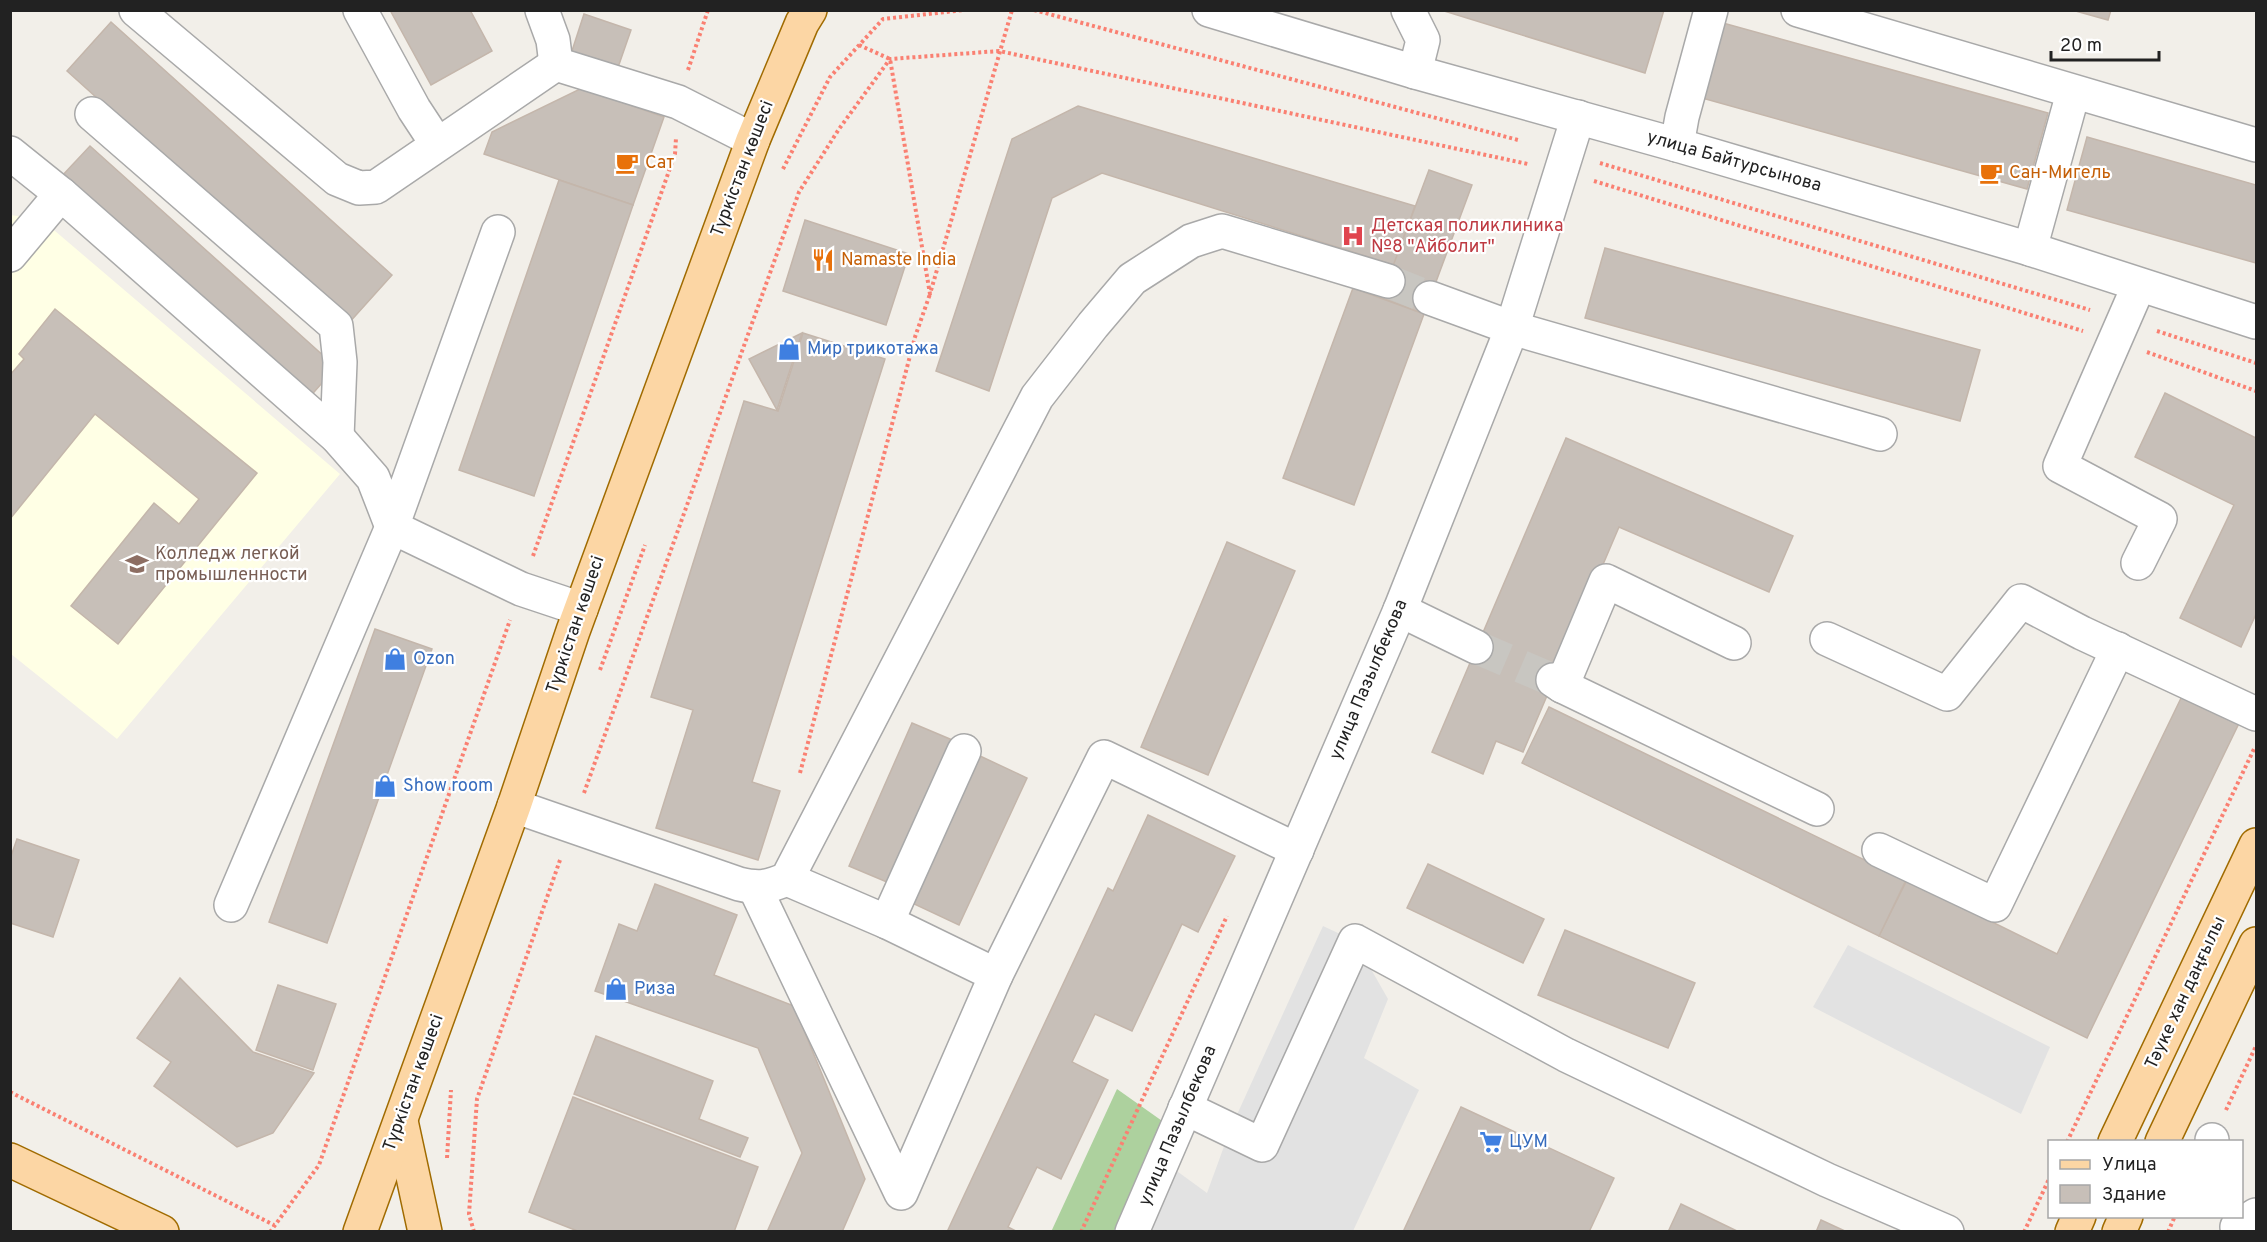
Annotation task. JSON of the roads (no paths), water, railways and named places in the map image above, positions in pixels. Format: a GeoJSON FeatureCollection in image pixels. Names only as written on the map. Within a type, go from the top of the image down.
{"type":"FeatureCollection","features":[{"type":"Feature","properties":{"kind":"main road","name":"Түркістан көшесі"},"geometry":{"type":"LineString","coordinates":[[360,1232],[514,806],[581,609],[753,140],[805,15]]}},
{"type":"Feature","properties":{"kind":"main road","name":"Тәуке хан даңғылы"},"geometry":{"type":"LineString","coordinates":[[2116,1140],[2256,845]]}},
{"type":"Feature","properties":{"kind":"main road"},"geometry":{"type":"LineString","coordinates":[[2163,1140],[2256,944]]}},
{"type":"Feature","properties":{"kind":"main road"},"geometry":{"type":"LineString","coordinates":[[401,1120],[425,1232]]}},
{"type":"Feature","properties":{"kind":"main road"},"geometry":{"type":"LineString","coordinates":[[14,1160],[162,1232]]}},
{"type":"Feature","properties":{"kind":"main road"},"geometry":{"type":"LineString","coordinates":[[2072,1232],[2078,1218]]}},
{"type":"Feature","properties":{"kind":"main road"},"geometry":{"type":"LineString","coordinates":[[2119,1232],[2125,1218]]}},
{"type":"Feature","properties":{"kind":"street"},"geometry":{"type":"LineString","coordinates":[[136,10],[337,178],[359,188],[376,187],[556,64]]}},
{"type":"Feature","properties":{"kind":"street"},"geometry":{"type":"LineString","coordinates":[[360,10],[414,109],[436,144]]}},
{"type":"Feature","properties":{"kind":"street"},"geometry":{"type":"LineString","coordinates":[[542,10],[553,40],[556,64]]}},
{"type":"Feature","properties":{"kind":"street","name":"улица Байтурсынова"},"geometry":{"type":"LineString","coordinates":[[1209,10],[1415,72],[1677,145],[2030,249],[2256,322]]}},
{"type":"Feature","properties":{"kind":"street"},"geometry":{"type":"LineString","coordinates":[[1408,10],[1423,40],[1415,72]]}},
{"type":"Feature","properties":{"kind":"street"},"geometry":{"type":"LineString","coordinates":[[1677,145],[1682,117],[1711,10]]}},
{"type":"Feature","properties":{"kind":"street"},"geometry":{"type":"LineString","coordinates":[[1798,10],[2073,93],[2256,145]]}},
{"type":"Feature","properties":{"kind":"street"},"geometry":{"type":"LineString","coordinates":[[556,64],[678,102],[753,140]]}},
{"type":"Feature","properties":{"kind":"street"},"geometry":{"type":"LineString","coordinates":[[2030,249],[2073,93]]}},
{"type":"Feature","properties":{"kind":"street"},"geometry":{"type":"LineString","coordinates":[[92,114],[336,326],[340,362],[337,437]]}},
{"type":"Feature","properties":{"kind":"street","name":"улица Пазылбекова"},"geometry":{"type":"LineString","coordinates":[[1132,1232],[1400,610],[1512,328],[1578,117]]}},
{"type":"Feature","properties":{"kind":"street"},"geometry":{"type":"LineString","coordinates":[[10,153],[61,194],[337,437],[373,478],[392,527],[521,589],[581,609]]}},
{"type":"Feature","properties":{"kind":"street"},"geometry":{"type":"LineString","coordinates":[[10,255],[61,194]]}},
{"type":"Feature","properties":{"kind":"street"},"geometry":{"type":"LineString","coordinates":[[514,806],[755,888],[770,886],[787,879],[1037,397],[1132,279],[1191,241],[1222,231],[1388,282]]}},
{"type":"Feature","properties":{"kind":"street"},"geometry":{"type":"LineString","coordinates":[[231,905],[392,527],[498,232]]}},
{"type":"Feature","properties":{"kind":"street"},"geometry":{"type":"LineString","coordinates":[[2138,563],[2160,519],[2060,466],[2139,285]]}},
{"type":"Feature","properties":{"kind":"street"},"geometry":{"type":"LineString","coordinates":[[1430,298],[1512,328],[1881,434]]}},
{"type":"Feature","properties":{"kind":"street"},"geometry":{"type":"LineString","coordinates":[[1734,643],[1606,581],[1558,683],[1817,809]]}},
{"type":"Feature","properties":{"kind":"street"},"geometry":{"type":"LineString","coordinates":[[1827,639],[1947,694],[2020,601],[2118,650],[2256,714]]}},
{"type":"Feature","properties":{"kind":"street"},"geometry":{"type":"LineString","coordinates":[[1400,610],[1476,647]]}},
{"type":"Feature","properties":{"kind":"street"},"geometry":{"type":"LineString","coordinates":[[1879,850],[1995,905],[2118,650]]}},
{"type":"Feature","properties":{"kind":"street"},"geometry":{"type":"LineString","coordinates":[[887,922],[964,751]]}},
{"type":"Feature","properties":{"kind":"street"},"geometry":{"type":"LineString","coordinates":[[755,888],[901,1193],[996,975],[1104,756],[1297,850]]}},
{"type":"Feature","properties":{"kind":"street"},"geometry":{"type":"LineString","coordinates":[[787,879],[887,922],[996,975]]}},
{"type":"Feature","properties":{"kind":"street"},"geometry":{"type":"LineString","coordinates":[[1185,1108],[1262,1145],[1355,941],[1577,1060],[1827,1180],[1947,1232]]}},
{"type":"Feature","properties":{"kind":"tunnel"},"geometry":{"type":"LineString","coordinates":[[1388,281],[1430,298]]}},
{"type":"Feature","properties":{"kind":"tunnel"},"geometry":{"type":"LineString","coordinates":[[1476,647],[1553,680]]}},
{"type":"Feature","properties":{"kind":"place","name":"Сат"},"geometry":{"type":"Point","coordinates":[627,163]}},
{"type":"Feature","properties":{"kind":"place","name":"Сан-Мигель"},"geometry":{"type":"Point","coordinates":[1991,173]}},
{"type":"Feature","properties":{"kind":"place","name":"Детская поликлиника №8 \"Айболит\""},"geometry":{"type":"Point","coordinates":[1353,236]}},
{"type":"Feature","properties":{"kind":"place","name":"Namaste India"},"geometry":{"type":"Point","coordinates":[823,260]}},
{"type":"Feature","properties":{"kind":"place","name":"Мир трикотажа"},"geometry":{"type":"Point","coordinates":[789,349]}},
{"type":"Feature","properties":{"kind":"place","name":"Колледж легкой промышленности"},"geometry":{"type":"Point","coordinates":[137,564]}},
{"type":"Feature","properties":{"kind":"place","name":"Ozon"},"geometry":{"type":"Point","coordinates":[395,659]}},
{"type":"Feature","properties":{"kind":"place","name":"Show room"},"geometry":{"type":"Point","coordinates":[385,786]}},
{"type":"Feature","properties":{"kind":"place","name":"Риза"},"geometry":{"type":"Point","coordinates":[616,989]}},
{"type":"Feature","properties":{"kind":"place","name":"ЦУМ"},"geometry":{"type":"Point","coordinates":[1491,1142]}}]}
